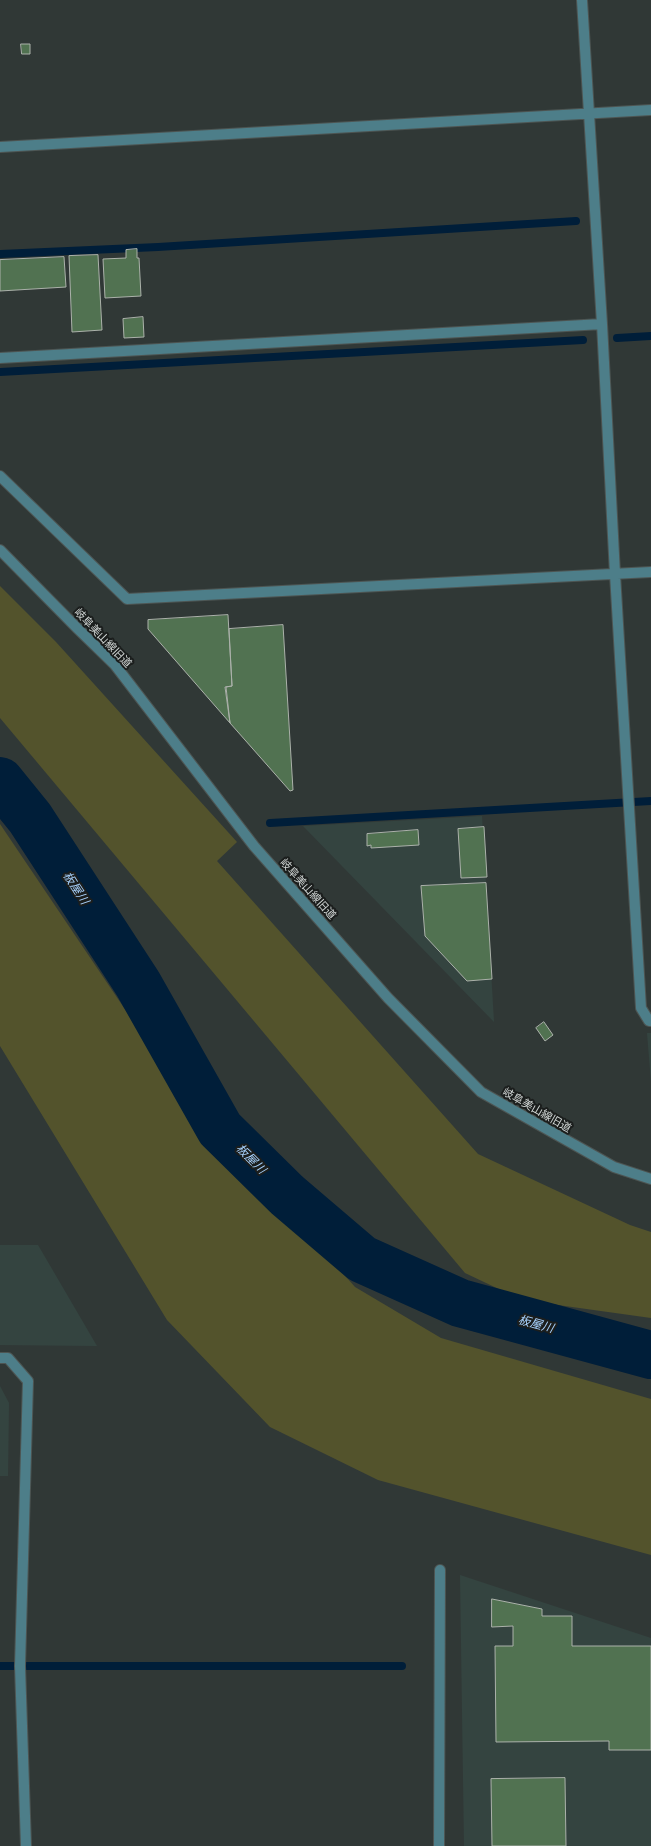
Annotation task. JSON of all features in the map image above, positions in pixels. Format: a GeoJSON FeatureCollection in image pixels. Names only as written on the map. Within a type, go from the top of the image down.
{"type":"FeatureCollection","features":[{"type":"Feature","properties":{"kind":"street"},"geometry":{"type":"LineString","coordinates":[[582,0],[641,1008],[648,1021],[651,1021]]}},
{"type":"Feature","properties":{"kind":"street"},"geometry":{"type":"LineString","coordinates":[[0,147],[651,110]]}},
{"type":"Feature","properties":{"kind":"street"},"geometry":{"type":"LineString","coordinates":[[0,358],[602,324]]}},
{"type":"Feature","properties":{"kind":"street"},"geometry":{"type":"LineString","coordinates":[[0,476],[127,599],[651,572]]}},
{"type":"Feature","properties":{"kind":"street","name":"岐阜美山線旧道"},"geometry":{"type":"LineString","coordinates":[[0,550],[115,665],[254,846],[388,998],[481,1092],[614,1167],[651,1180]]}},
{"type":"Feature","properties":{"kind":"street"},"geometry":{"type":"LineString","coordinates":[[0,1358],[8,1358],[28,1380],[20,1666],[26,1846]]}},
{"type":"Feature","properties":{"kind":"street"},"geometry":{"type":"LineString","coordinates":[[439,1846],[440,1570]]}},
{"type":"Feature","properties":{"kind":"shaded area"},"geometry":{"type":"Polygon","coordinates":[[[0,586],[56,642],[237,842],[217,861],[478,1154],[630,1225],[651,1232],[651,1318],[522,1300],[465,1273],[0,718],[0,586]]]}},
{"type":"Feature","properties":{"kind":"shaded area"},"geometry":{"type":"Polygon","coordinates":[[[482,816],[494,1022],[303,826],[482,816]]]}},
{"type":"Feature","properties":{"kind":"shaded area"},"geometry":{"type":"Polygon","coordinates":[[[0,824],[178,1088],[355,1287],[441,1338],[651,1399],[651,1555],[378,1480],[270,1427],[167,1320],[0,1046],[0,824]]]}},
{"type":"Feature","properties":{"kind":"shaded area"},"geometry":{"type":"Polygon","coordinates":[[[647,1033],[651,1033],[651,1082],[647,1033]]]}},
{"type":"Feature","properties":{"kind":"shaded area"},"geometry":{"type":"Polygon","coordinates":[[[0,1245],[38,1245],[97,1346],[0,1345],[0,1245]]]}},
{"type":"Feature","properties":{"kind":"shaded area"},"geometry":{"type":"Polygon","coordinates":[[[0,1386],[9,1403],[8,1476],[0,1476],[0,1386]]]}},
{"type":"Feature","properties":{"kind":"shaded area"},"geometry":{"type":"Polygon","coordinates":[[[460,1575],[651,1638],[651,1846],[464,1846],[460,1575]]]}},
{"type":"Feature","properties":{"kind":"building"},"geometry":{"type":"Polygon","coordinates":[[[21,44],[30,44],[30,54],[22,54],[21,44]]]}},
{"type":"Feature","properties":{"kind":"building"},"geometry":{"type":"Polygon","coordinates":[[[137,249],[137,258],[139,258],[141,296],[105,298],[103,259],[126,258],[126,250],[137,249]]]}},
{"type":"Feature","properties":{"kind":"building"},"geometry":{"type":"Polygon","coordinates":[[[98,255],[102,330],[72,332],[69,256],[98,255]]]}},
{"type":"Feature","properties":{"kind":"building"},"geometry":{"type":"Polygon","coordinates":[[[64,257],[66,287],[0,291],[0,260],[64,257]]]}},
{"type":"Feature","properties":{"kind":"building"},"geometry":{"type":"Polygon","coordinates":[[[143,317],[144,337],[124,338],[123,319],[143,317]]]}},
{"type":"Feature","properties":{"kind":"building"},"geometry":{"type":"Polygon","coordinates":[[[228,615],[232,686],[225,687],[230,723],[148,629],[148,620],[228,615]]]}},
{"type":"Feature","properties":{"kind":"building"},"geometry":{"type":"Polygon","coordinates":[[[283,625],[293,790],[290,791],[230,723],[226,687],[232,686],[229,629],[283,625]]]}},
{"type":"Feature","properties":{"kind":"building"},"geometry":{"type":"Polygon","coordinates":[[[484,827],[487,877],[461,878],[458,829],[484,827]]]}},
{"type":"Feature","properties":{"kind":"building"},"geometry":{"type":"Polygon","coordinates":[[[418,830],[419,845],[371,848],[371,845],[367,846],[367,834],[418,830]]]}},
{"type":"Feature","properties":{"kind":"building"},"geometry":{"type":"Polygon","coordinates":[[[486,883],[492,979],[467,981],[425,936],[421,886],[486,883]]]}},
{"type":"Feature","properties":{"kind":"building"},"geometry":{"type":"Polygon","coordinates":[[[544,1022],[553,1035],[545,1041],[536,1028],[544,1022]]]}},
{"type":"Feature","properties":{"kind":"building"},"geometry":{"type":"Polygon","coordinates":[[[492,1599],[542,1609],[542,1616],[572,1616],[572,1646],[651,1646],[651,1750],[609,1750],[609,1741],[496,1742],[495,1646],[513,1646],[513,1626],[492,1627],[492,1599]]]}},
{"type":"Feature","properties":{"kind":"building"},"geometry":{"type":"Polygon","coordinates":[[[565,1778],[566,1846],[492,1846],[491,1779],[565,1778]]]}},
{"type":"Feature","properties":{"kind":"waterway"},"geometry":{"type":"LineString","coordinates":[[0,254],[158,247],[576,221]]}},
{"type":"Feature","properties":{"kind":"waterway"},"geometry":{"type":"LineString","coordinates":[[617,338],[651,336]]}},
{"type":"Feature","properties":{"kind":"waterway"},"geometry":{"type":"LineString","coordinates":[[0,372],[583,340]]}},
{"type":"Feature","properties":{"kind":"waterway","name":"板屋川"},"geometry":{"type":"LineString","coordinates":[[0,781],[30,818],[138,984],[220,1129],[287,1195],[362,1259],[460,1303],[651,1355]]}},
{"type":"Feature","properties":{"kind":"waterway"},"geometry":{"type":"LineString","coordinates":[[270,823],[651,801]]}},
{"type":"Feature","properties":{"kind":"waterway"},"geometry":{"type":"LineString","coordinates":[[0,1666],[402,1666]]}}]}
